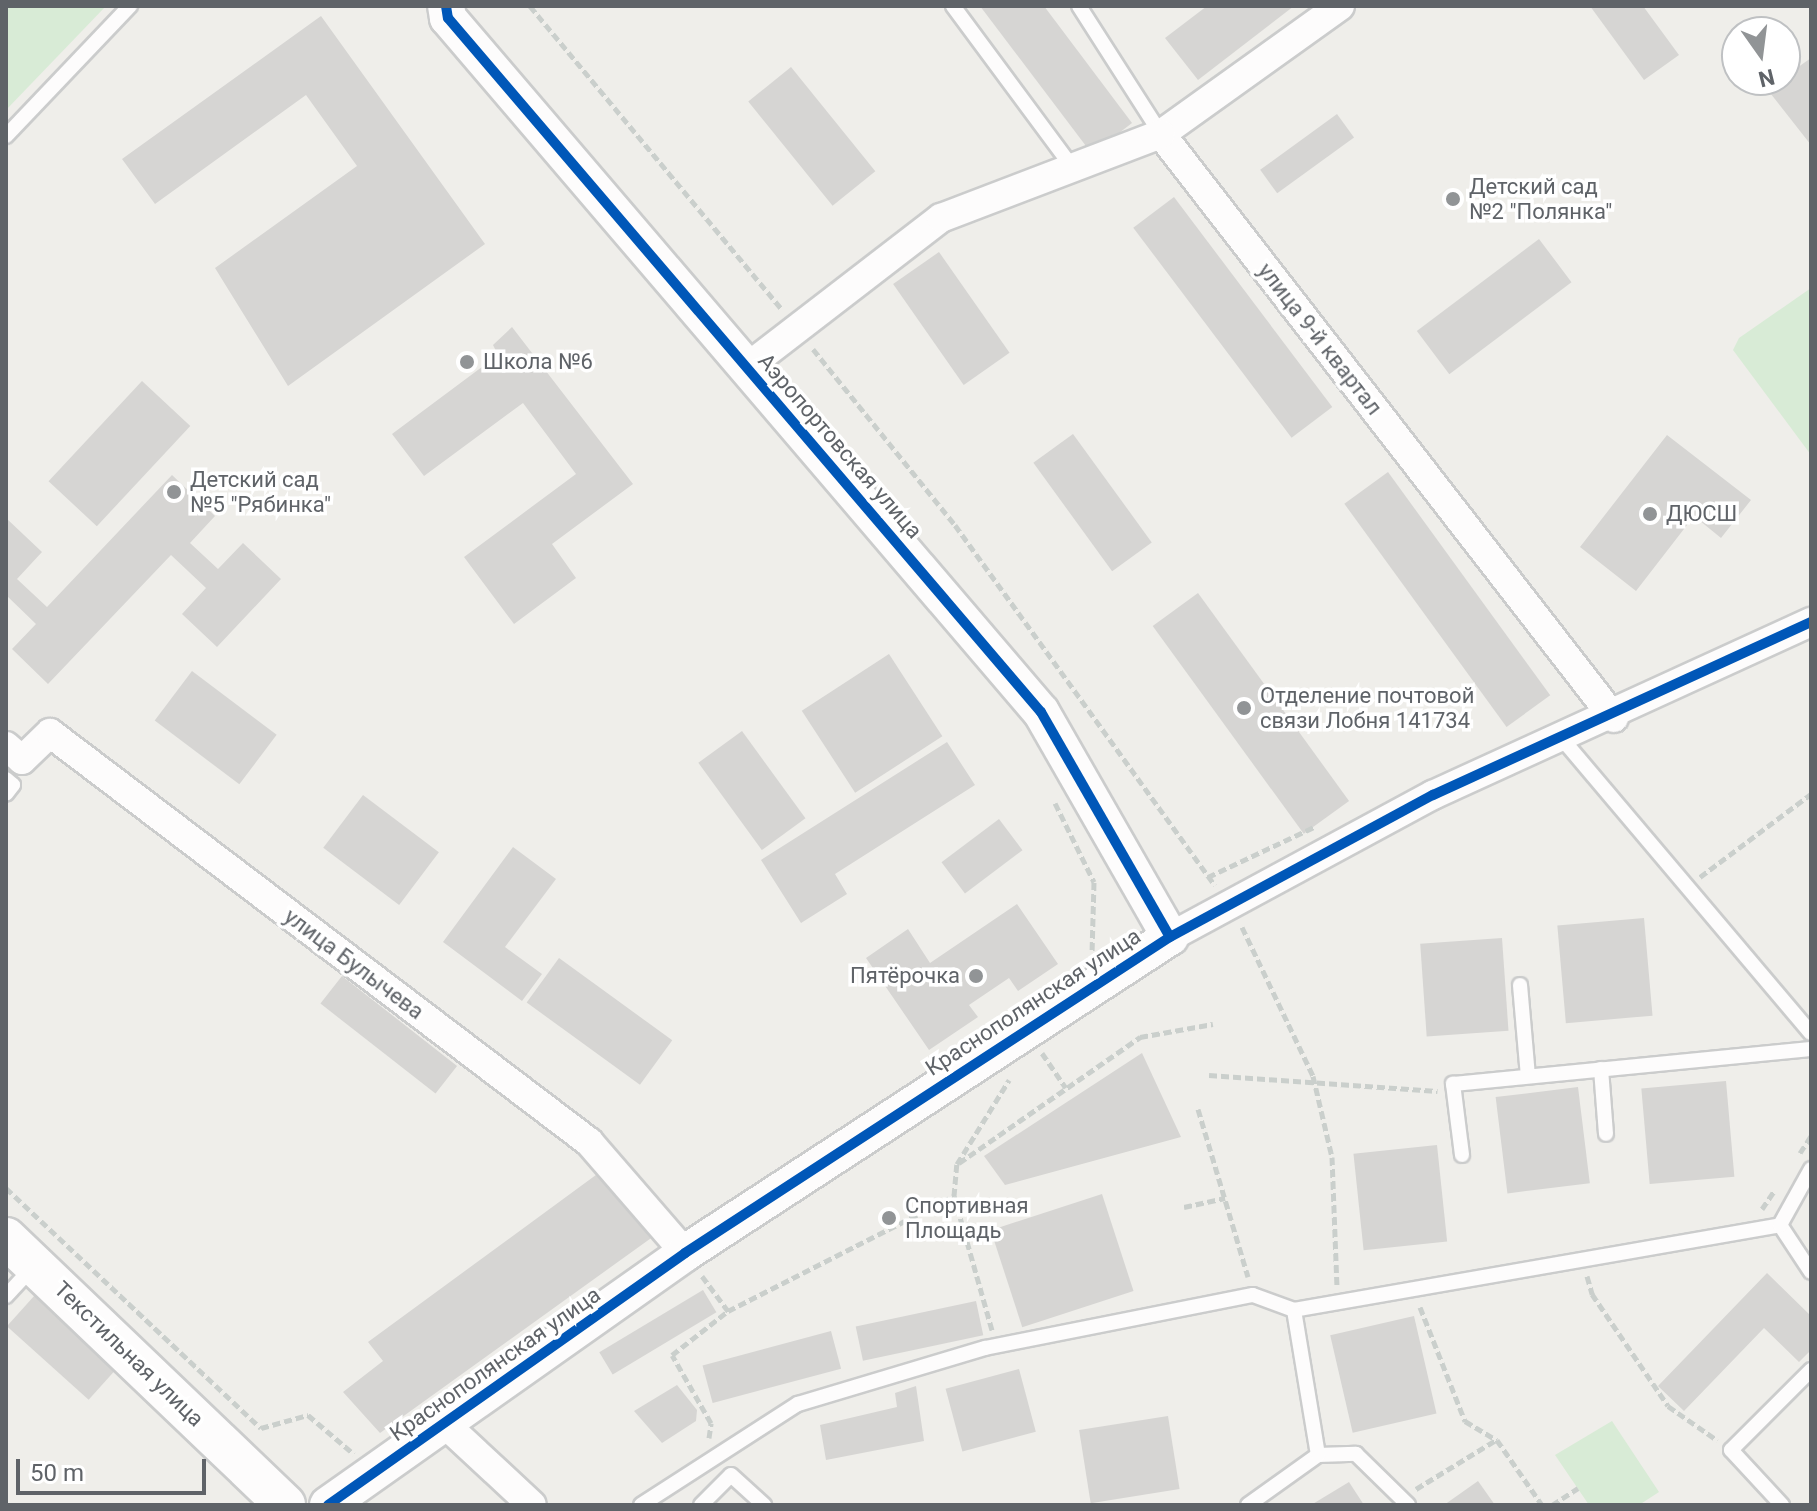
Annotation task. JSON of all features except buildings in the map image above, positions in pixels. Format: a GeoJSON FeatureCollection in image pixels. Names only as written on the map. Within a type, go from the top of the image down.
{"type":"FeatureCollection","features":[{"type":"Feature","properties":{"kind":"main road","name":"Текстильная улица"},"geometry":{"type":"LineString","coordinates":[[6,1238],[285,1505]]}},
{"type":"Feature","properties":{"kind":"street","name":"Аэропортовская улица"},"geometry":{"type":"LineString","coordinates":[[446,6],[448,18],[1041,712],[1170,937]]}},
{"type":"Feature","properties":{"kind":"street"},"geometry":{"type":"LineString","coordinates":[[746,368],[941,218],[1161,134],[1340,6]]}},
{"type":"Feature","properties":{"kind":"street","name":"улица 9-й квартал"},"geometry":{"type":"LineString","coordinates":[[1161,134],[1614,718]]}},
{"type":"Feature","properties":{"kind":"street","name":"Краснополянская улица"},"geometry":{"type":"LineString","coordinates":[[328,1505],[446,1425],[685,1253],[1170,937],[1433,795],[1564,741],[1811,622]]}},
{"type":"Feature","properties":{"kind":"street","name":"улица Булычева"},"geometry":{"type":"LineString","coordinates":[[6,746],[22,760],[50,733],[589,1142],[685,1253]]}},
{"type":"Feature","properties":{"kind":"street"},"geometry":{"type":"LineString","coordinates":[[446,1425],[532,1505]]}},
{"type":"Feature","properties":{"kind":"lane"},"geometry":{"type":"LineString","coordinates":[[6,136],[130,6]]}},
{"type":"Feature","properties":{"kind":"lane"},"geometry":{"type":"LineString","coordinates":[[953,6],[1073,168]]}},
{"type":"Feature","properties":{"kind":"lane"},"geometry":{"type":"LineString","coordinates":[[1079,6],[1161,134]]}},
{"type":"Feature","properties":{"kind":"lane"},"geometry":{"type":"LineString","coordinates":[[1564,741],[1811,1033]]}},
{"type":"Feature","properties":{"kind":"lane"},"geometry":{"type":"LineString","coordinates":[[6,779],[13,785],[6,794]]}},
{"type":"Feature","properties":{"kind":"lane"},"geometry":{"type":"LineString","coordinates":[[1520,985],[1528,1076]]}},
{"type":"Feature","properties":{"kind":"lane"},"geometry":{"type":"LineString","coordinates":[[1462,1155],[1453,1084],[1811,1049]]}},
{"type":"Feature","properties":{"kind":"lane"},"geometry":{"type":"LineString","coordinates":[[1601,1069],[1606,1134]]}},
{"type":"Feature","properties":{"kind":"lane"},"geometry":{"type":"LineString","coordinates":[[1780,1225],[1811,1169]]}},
{"type":"Feature","properties":{"kind":"lane"},"geometry":{"type":"LineString","coordinates":[[641,1505],[798,1404],[996,1346],[1253,1295],[1294,1310],[1780,1225]]}},
{"type":"Feature","properties":{"kind":"lane"},"geometry":{"type":"LineString","coordinates":[[1780,1225],[1811,1272]]}},
{"type":"Feature","properties":{"kind":"lane"},"geometry":{"type":"LineString","coordinates":[[6,1296],[35,1265]]}},
{"type":"Feature","properties":{"kind":"lane"},"geometry":{"type":"LineString","coordinates":[[1294,1310],[1318,1455]]}},
{"type":"Feature","properties":{"kind":"lane"},"geometry":{"type":"LineString","coordinates":[[1782,1505],[1731,1450],[1811,1370]]}},
{"type":"Feature","properties":{"kind":"lane"},"geometry":{"type":"LineString","coordinates":[[1248,1505],[1318,1455],[1356,1454],[1404,1502]]}},
{"type":"Feature","properties":{"kind":"lane"},"geometry":{"type":"LineString","coordinates":[[701,1505],[731,1475],[764,1505]]}},
{"type":"Feature","properties":{"kind":"path"},"geometry":{"type":"LineString","coordinates":[[1049,790],[1094,882],[1092,952],[1080,960]]}},
{"type":"Feature","properties":{"kind":"path"},"geometry":{"type":"LineString","coordinates":[[1687,886],[1811,794]]}},
{"type":"Feature","properties":{"kind":"path"},"geometry":{"type":"LineString","coordinates":[[957,1164],[1140,1037],[1213,1024]]}},
{"type":"Feature","properties":{"kind":"path"},"geometry":{"type":"LineString","coordinates":[[1033,1061],[1056,1046]]}},
{"type":"Feature","properties":{"kind":"path"},"geometry":{"type":"LineString","coordinates":[[1043,1055],[1066,1088]]}},
{"type":"Feature","properties":{"kind":"path"},"geometry":{"type":"LineString","coordinates":[[996,1346],[954,1196],[957,1164],[1012,1074]]}},
{"type":"Feature","properties":{"kind":"path"},"geometry":{"type":"LineString","coordinates":[[1209,1075],[1313,1076],[1454,1092]]}},
{"type":"Feature","properties":{"kind":"path"},"geometry":{"type":"LineString","coordinates":[[1198,1109],[1253,1295]]}},
{"type":"Feature","properties":{"kind":"path"},"geometry":{"type":"LineString","coordinates":[[6,1188],[261,1428],[308,1415],[354,1454],[365,1450]]}},
{"type":"Feature","properties":{"kind":"path"},"geometry":{"type":"LineString","coordinates":[[707,1448],[711,1423],[672,1355],[728,1311],[954,1196]]}},
{"type":"Feature","properties":{"kind":"path"},"geometry":{"type":"LineString","coordinates":[[1184,1207],[1225,1198]]}},
{"type":"Feature","properties":{"kind":"path"},"geometry":{"type":"LineString","coordinates":[[685,1253],[728,1311]]}},
{"type":"Feature","properties":{"kind":"path"},"geometry":{"type":"LineString","coordinates":[[1583,1259],[1592,1294],[1668,1406],[1731,1450]]}},
{"type":"Feature","properties":{"kind":"path"},"geometry":{"type":"LineString","coordinates":[[1411,1290],[1465,1421],[1497,1440],[1542,1505]]}},
{"type":"Feature","properties":{"kind":"path"},"geometry":{"type":"LineString","coordinates":[[1404,1502],[1497,1440]]}},
{"type":"Feature","properties":{"kind":"path"},"geometry":{"type":"LineString","coordinates":[[1552,1505],[1578,1488]]}},
{"type":"Feature","properties":{"kind":"green space"},"geometry":{"type":"Polygon","coordinates":[[[6,6],[106,6],[6,110],[6,6]]]}},
{"type":"Feature","properties":{"kind":"green space"},"geometry":{"type":"Polygon","coordinates":[[[1811,288],[1811,455],[1733,350],[1739,338],[1811,288]]]}},
{"type":"Feature","properties":{"kind":"green space"},"geometry":{"type":"Polygon","coordinates":[[[1612,1421],[1659,1492],[1639,1505],[1589,1505],[1555,1455],[1612,1421]]]}},
{"type":"Feature","properties":{"kind":"cycle path"},"geometry":{"type":"LineString","coordinates":[[446,6],[448,18],[1041,712],[1170,937]]}},
{"type":"Feature","properties":{"kind":"cycle path"},"geometry":{"type":"LineString","coordinates":[[328,1505],[685,1253],[1170,937],[1433,795],[1811,622]]}},
{"type":"Feature","properties":{"kind":"place","name":"Детский сад №2 \"Полянка\""},"geometry":{"type":"Point","coordinates":[1453,199]}},
{"type":"Feature","properties":{"kind":"place","name":"Школа №6"},"geometry":{"type":"Point","coordinates":[467,362]}},
{"type":"Feature","properties":{"kind":"place","name":"Детский сад №5 \"Рябинка\""},"geometry":{"type":"Point","coordinates":[174,492]}},
{"type":"Feature","properties":{"kind":"place","name":"ДЮСШ"},"geometry":{"type":"Point","coordinates":[1650,514]}},
{"type":"Feature","properties":{"kind":"place","name":"Отделение почтовой связи Лобня 141734"},"geometry":{"type":"Point","coordinates":[1244,708]}},
{"type":"Feature","properties":{"kind":"place","name":"Пятёрочка"},"geometry":{"type":"Point","coordinates":[976,976]}},
{"type":"Feature","properties":{"kind":"place","name":"Спортивная Площадь"},"geometry":{"type":"Point","coordinates":[889,1218]}}]}
